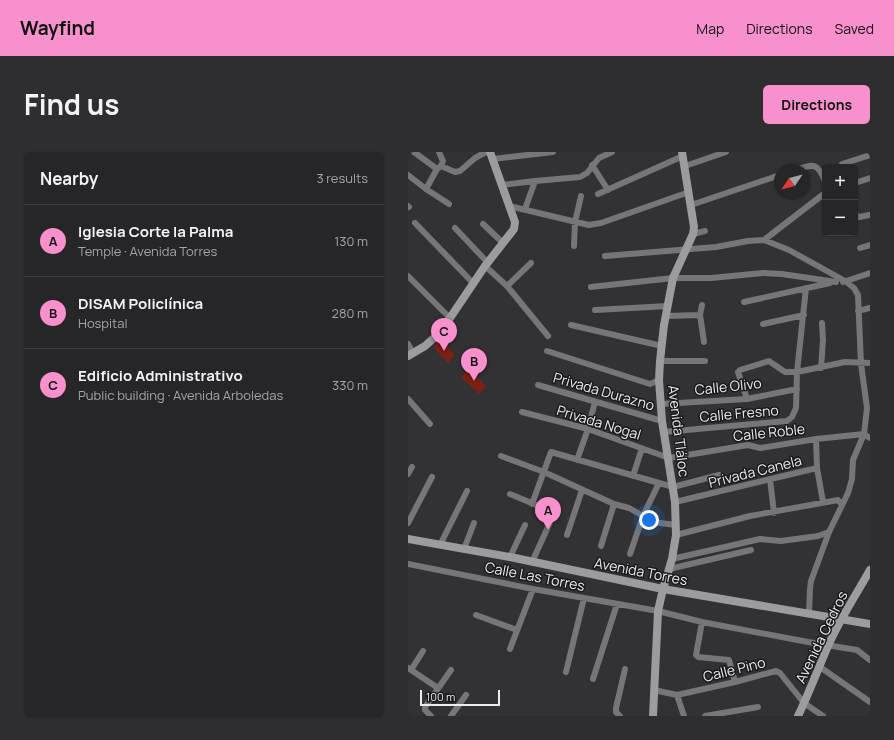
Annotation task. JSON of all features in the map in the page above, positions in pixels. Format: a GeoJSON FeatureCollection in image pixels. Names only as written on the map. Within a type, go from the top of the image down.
{"type":"FeatureCollection","features":[{"type":"Feature","properties":{"kind":"main road","name":"Avenida Tláloc"},"geometry":{"type":"LineString","coordinates":[[653,716],[658,611],[672,559],[676,536],[675,502],[662,421],[659,380],[660,361],[666,316],[674,278],[693,234],[694,222],[683,154]]}},
{"type":"Feature","properties":{"kind":"main road"},"geometry":{"type":"LineString","coordinates":[[411,354],[425,346],[434,338],[450,318],[486,265],[514,229],[515,222],[492,156]]}},
{"type":"Feature","properties":{"kind":"main road","name":"Avenida Torres"},"geometry":{"type":"LineString","coordinates":[[408,539],[510,557],[663,589],[842,618],[870,624]]}},
{"type":"Feature","properties":{"kind":"main road","name":"Avenida Cedros"},"geometry":{"type":"LineString","coordinates":[[798,716],[828,646],[842,618],[870,570]]}},
{"type":"Feature","properties":{"kind":"street"},"geometry":{"type":"LineString","coordinates":[[414,152],[439,168],[455,172],[460,171],[475,158],[486,152]]}},
{"type":"Feature","properties":{"kind":"street"},"geometry":{"type":"LineString","coordinates":[[426,189],[443,161],[439,152]]}},
{"type":"Feature","properties":{"kind":"street"},"geometry":{"type":"LineString","coordinates":[[492,156],[553,152]]}},
{"type":"Feature","properties":{"kind":"street"},"geometry":{"type":"LineString","coordinates":[[502,185],[580,177],[587,173],[592,165],[600,158],[612,152]]}},
{"type":"Feature","properties":{"kind":"street"},"geometry":{"type":"LineString","coordinates":[[685,166],[726,152]]}},
{"type":"Feature","properties":{"kind":"street"},"geometry":{"type":"LineString","coordinates":[[598,194],[683,154]]}},
{"type":"Feature","properties":{"kind":"street"},"geometry":{"type":"LineString","coordinates":[[842,164],[870,155]]}},
{"type":"Feature","properties":{"kind":"street"},"geometry":{"type":"LineString","coordinates":[[592,165],[608,190]]}},
{"type":"Feature","properties":{"kind":"street"},"geometry":{"type":"LineString","coordinates":[[810,165],[816,166],[822,172]]}},
{"type":"Feature","properties":{"kind":"street"},"geometry":{"type":"LineString","coordinates":[[408,175],[449,204]]}},
{"type":"Feature","properties":{"kind":"street"},"geometry":{"type":"LineString","coordinates":[[691,205],[774,177]]}},
{"type":"Feature","properties":{"kind":"street"},"geometry":{"type":"LineString","coordinates":[[858,181],[870,178]]}},
{"type":"Feature","properties":{"kind":"street"},"geometry":{"type":"LineString","coordinates":[[525,209],[535,181]]}},
{"type":"Feature","properties":{"kind":"street"},"geometry":{"type":"LineString","coordinates":[[509,206],[589,224],[601,223],[689,192]]}},
{"type":"Feature","properties":{"kind":"street"},"geometry":{"type":"LineString","coordinates":[[764,240],[822,195]]}},
{"type":"Feature","properties":{"kind":"street"},"geometry":{"type":"LineString","coordinates":[[574,246],[575,222],[581,196]]}},
{"type":"Feature","properties":{"kind":"street"},"geometry":{"type":"LineString","coordinates":[[858,216],[870,215]]}},
{"type":"Feature","properties":{"kind":"street"},"geometry":{"type":"LineString","coordinates":[[415,223],[474,284]]}},
{"type":"Feature","properties":{"kind":"street"},"geometry":{"type":"LineString","coordinates":[[483,224],[503,243]]}},
{"type":"Feature","properties":{"kind":"street"},"geometry":{"type":"LineString","coordinates":[[454,228],[486,265],[507,286],[548,336]]}},
{"type":"Feature","properties":{"kind":"street"},"geometry":{"type":"LineString","coordinates":[[693,234],[705,231]]}},
{"type":"Feature","properties":{"kind":"street"},"geometry":{"type":"LineString","coordinates":[[605,256],[716,247],[764,240],[789,250],[845,281],[854,288],[858,295],[861,364],[866,408],[864,434],[853,460],[852,479],[846,497],[829,532],[812,581],[808,613]]}},
{"type":"Feature","properties":{"kind":"street"},"geometry":{"type":"LineString","coordinates":[[860,248],[870,245]]}},
{"type":"Feature","properties":{"kind":"street"},"geometry":{"type":"LineString","coordinates":[[507,286],[531,263]]}},
{"type":"Feature","properties":{"kind":"street"},"geometry":{"type":"LineString","coordinates":[[591,287],[674,278],[711,278],[763,273],[782,274],[836,282]]}},
{"type":"Feature","properties":{"kind":"street"},"geometry":{"type":"LineString","coordinates":[[744,302],[845,281],[870,273]]}},
{"type":"Feature","properties":{"kind":"street"},"geometry":{"type":"LineString","coordinates":[[408,276],[450,318]]}},
{"type":"Feature","properties":{"kind":"street"},"geometry":{"type":"LineString","coordinates":[[797,389],[797,372],[806,288]]}},
{"type":"Feature","properties":{"kind":"street"},"geometry":{"type":"LineString","coordinates":[[702,305],[700,315],[704,342]]}},
{"type":"Feature","properties":{"kind":"street"},"geometry":{"type":"LineString","coordinates":[[595,310],[668,306]]}},
{"type":"Feature","properties":{"kind":"street"},"geometry":{"type":"LineString","coordinates":[[858,312],[870,308]]}},
{"type":"Feature","properties":{"kind":"street"},"geometry":{"type":"LineString","coordinates":[[666,316],[700,315]]}},
{"type":"Feature","properties":{"kind":"street"},"geometry":{"type":"LineString","coordinates":[[763,324],[804,315]]}},
{"type":"Feature","properties":{"kind":"street"},"geometry":{"type":"LineString","coordinates":[[821,368],[823,340],[822,323]]}},
{"type":"Feature","properties":{"kind":"street"},"geometry":{"type":"LineString","coordinates":[[571,325],[662,346]]}},
{"type":"Feature","properties":{"kind":"street"},"geometry":{"type":"LineString","coordinates":[[408,344],[411,354]]}},
{"type":"Feature","properties":{"kind":"street"},"geometry":{"type":"LineString","coordinates":[[546,351],[650,384],[659,380]]}},
{"type":"Feature","properties":{"kind":"street"},"geometry":{"type":"LineString","coordinates":[[660,361],[705,361]]}},
{"type":"Feature","properties":{"kind":"street"},"geometry":{"type":"LineString","coordinates":[[747,399],[738,372],[740,370],[769,361],[785,372],[797,372],[821,368],[845,362],[861,364],[870,363]]}},
{"type":"Feature","properties":{"kind":"street","name":"Privada Durazno"},"geometry":{"type":"LineString","coordinates":[[538,385],[662,421]]}},
{"type":"Feature","properties":{"kind":"street","name":"Calle Olivo"},"geometry":{"type":"LineString","coordinates":[[661,404],[747,399],[797,389]]}},
{"type":"Feature","properties":{"kind":"street","name":"Calle Fresno"},"geometry":{"type":"LineString","coordinates":[[664,432],[787,421],[792,417],[796,408],[797,389]]}},
{"type":"Feature","properties":{"kind":"street"},"geometry":{"type":"LineString","coordinates":[[408,399],[430,424]]}},
{"type":"Feature","properties":{"kind":"street"},"geometry":{"type":"LineString","coordinates":[[577,460],[588,429],[595,402]]}},
{"type":"Feature","properties":{"kind":"street","name":"Privada Nogal"},"geometry":{"type":"LineString","coordinates":[[522,412],[588,429],[669,458]]}},
{"type":"Feature","properties":{"kind":"street"},"geometry":{"type":"LineString","coordinates":[[864,434],[870,438]]}},
{"type":"Feature","properties":{"kind":"street","name":"Calle Roble"},"geometry":{"type":"LineString","coordinates":[[669,458],[748,445],[760,448],[816,439],[864,434]]}},
{"type":"Feature","properties":{"kind":"street"},"geometry":{"type":"LineString","coordinates":[[816,439],[817,468],[823,502]]}},
{"type":"Feature","properties":{"kind":"street"},"geometry":{"type":"LineString","coordinates":[[633,476],[642,448]]}},
{"type":"Feature","properties":{"kind":"street"},"geometry":{"type":"LineString","coordinates":[[532,504],[551,452],[673,487],[719,475]]}},
{"type":"Feature","properties":{"kind":"street"},"geometry":{"type":"LineString","coordinates":[[501,456],[544,472],[614,504],[628,508],[652,522],[676,525]]}},
{"type":"Feature","properties":{"kind":"street"},"geometry":{"type":"LineString","coordinates":[[408,474],[412,467]]}},
{"type":"Feature","properties":{"kind":"street","name":"Privada Canela"},"geometry":{"type":"LineString","coordinates":[[675,502],[817,468]]}},
{"type":"Feature","properties":{"kind":"street"},"geometry":{"type":"LineString","coordinates":[[408,523],[432,477]]}},
{"type":"Feature","properties":{"kind":"street"},"geometry":{"type":"LineString","coordinates":[[770,479],[774,513]]}},
{"type":"Feature","properties":{"kind":"street"},"geometry":{"type":"LineString","coordinates":[[630,554],[643,516],[659,483]]}},
{"type":"Feature","properties":{"kind":"street"},"geometry":{"type":"LineString","coordinates":[[567,535],[582,490]]}},
{"type":"Feature","properties":{"kind":"street"},"geometry":{"type":"LineString","coordinates":[[440,545],[467,491]]}},
{"type":"Feature","properties":{"kind":"street"},"geometry":{"type":"LineString","coordinates":[[510,494],[553,512],[554,514],[532,562]]}},
{"type":"Feature","properties":{"kind":"street"},"geometry":{"type":"LineString","coordinates":[[676,536],[750,516],[774,513],[823,502],[838,500],[842,505]]}},
{"type":"Feature","properties":{"kind":"street"},"geometry":{"type":"LineString","coordinates":[[601,546],[614,504]]}},
{"type":"Feature","properties":{"kind":"street"},"geometry":{"type":"LineString","coordinates":[[464,549],[474,523]]}},
{"type":"Feature","properties":{"kind":"street"},"geometry":{"type":"LineString","coordinates":[[510,557],[526,524]]}},
{"type":"Feature","properties":{"kind":"street"},"geometry":{"type":"LineString","coordinates":[[672,559],[760,539],[781,541],[818,536],[829,532]]}},
{"type":"Feature","properties":{"kind":"street"},"geometry":{"type":"LineString","coordinates":[[669,569],[751,550]]}},
{"type":"Feature","properties":{"kind":"street","name":"Calle Las Torres"},"geometry":{"type":"LineString","coordinates":[[408,564],[533,589],[658,611],[702,622],[870,653]]}},
{"type":"Feature","properties":{"kind":"street"},"geometry":{"type":"LineString","coordinates":[[510,649],[533,589]]}},
{"type":"Feature","properties":{"kind":"street"},"geometry":{"type":"LineString","coordinates":[[566,672],[584,598]]}},
{"type":"Feature","properties":{"kind":"street"},"geometry":{"type":"LineString","coordinates":[[594,679],[617,604]]}},
{"type":"Feature","properties":{"kind":"street"},"geometry":{"type":"LineString","coordinates":[[476,615],[517,630]]}},
{"type":"Feature","properties":{"kind":"street"},"geometry":{"type":"LineString","coordinates":[[702,622],[696,655],[698,657],[728,660],[735,682]]}},
{"type":"Feature","properties":{"kind":"street"},"geometry":{"type":"LineString","coordinates":[[857,650],[870,660]]}},
{"type":"Feature","properties":{"kind":"street"},"geometry":{"type":"LineString","coordinates":[[423,651],[410,669],[438,688]]}},
{"type":"Feature","properties":{"kind":"street"},"geometry":{"type":"LineString","coordinates":[[820,667],[870,702]]}},
{"type":"Feature","properties":{"kind":"street"},"geometry":{"type":"LineString","coordinates":[[620,716],[616,712],[616,708],[625,668]]}},
{"type":"Feature","properties":{"kind":"street"},"geometry":{"type":"LineString","coordinates":[[430,716],[424,710],[425,707],[451,670]]}},
{"type":"Feature","properties":{"kind":"street","name":"Calle Pino"},"geometry":{"type":"LineString","coordinates":[[678,695],[776,671],[780,673],[804,704]]}},
{"type":"Feature","properties":{"kind":"street"},"geometry":{"type":"LineString","coordinates":[[654,690],[678,695],[684,716]]}},
{"type":"Feature","properties":{"kind":"street"},"geometry":{"type":"LineString","coordinates":[[451,716],[466,695]]}},
{"type":"Feature","properties":{"kind":"street"},"geometry":{"type":"LineString","coordinates":[[804,704],[823,716]]}},
{"type":"Feature","properties":{"kind":"street"},"geometry":{"type":"LineString","coordinates":[[705,716],[758,707]]}},
{"type":"Feature","properties":{"kind":"building"},"geometry":{"type":"Polygon","coordinates":[[[441,339],[455,355],[448,363],[434,348],[441,339]]]}},
{"type":"Feature","properties":{"kind":"building"},"geometry":{"type":"Polygon","coordinates":[[[469,369],[486,386],[479,394],[461,377],[469,369]]]}},
{"type":"Feature","properties":{"kind":"place","name":"Edificio Administrativo"},"geometry":{"type":"Point","coordinates":[444,351]}},
{"type":"Feature","properties":{"kind":"place","name":"DISAM Policlínica"},"geometry":{"type":"Point","coordinates":[474,381]}},
{"type":"Feature","properties":{"kind":"place","name":"Iglesia Corte la Palma"},"geometry":{"type":"Point","coordinates":[548,530]}}]}
